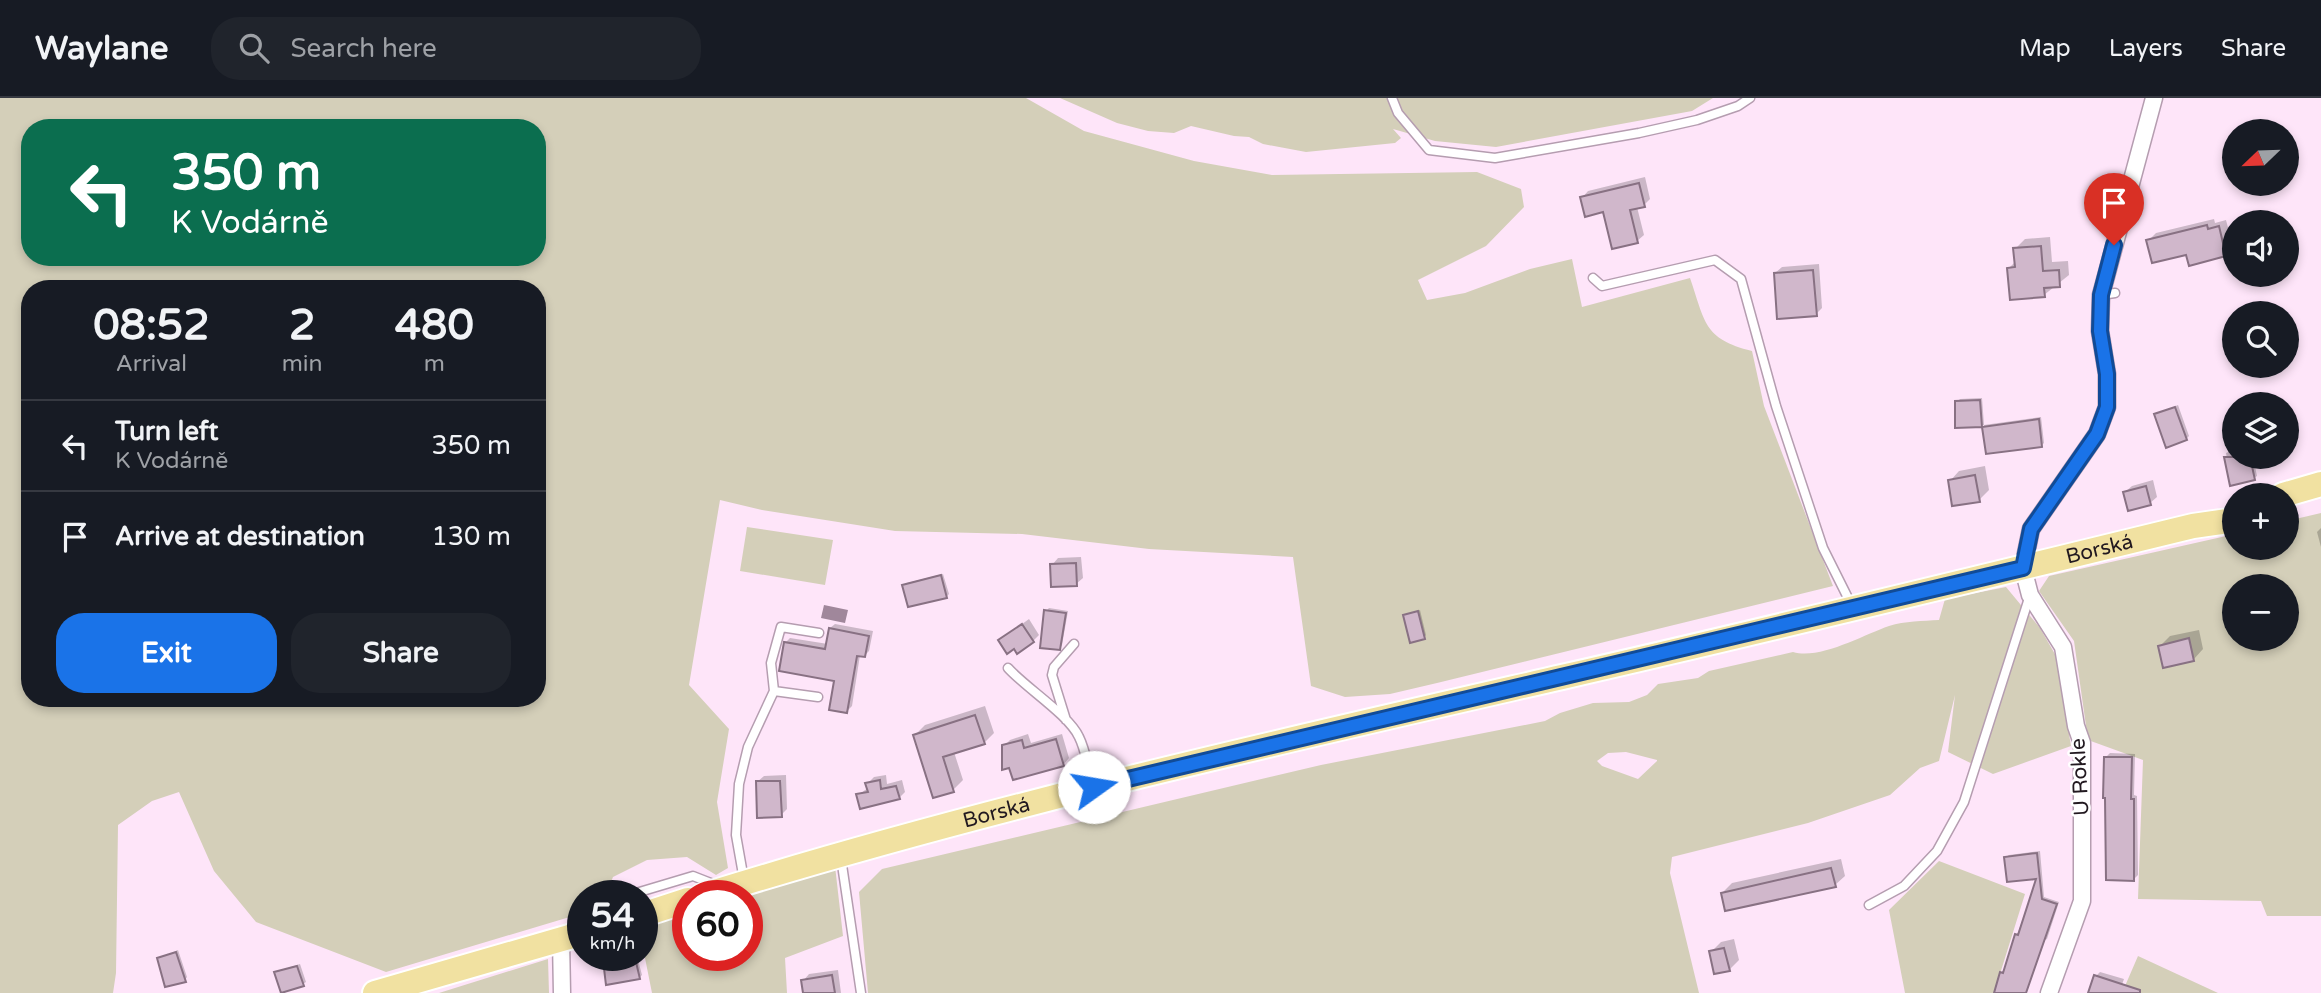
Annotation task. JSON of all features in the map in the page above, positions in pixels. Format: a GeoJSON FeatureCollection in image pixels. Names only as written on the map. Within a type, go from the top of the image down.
{"type":"FeatureCollection","features":[{"type":"Feature","properties":{"kind":"main road"},"geometry":{"type":"LineString","coordinates":[[2299,490],[2321,484]]}},
{"type":"Feature","properties":{"kind":"main road"},"geometry":{"type":"LineString","coordinates":[[2299,506],[2321,501]]}},
{"type":"Feature","properties":{"kind":"main road","name":"Borská"},"geometry":{"type":"LineString","coordinates":[[755,880],[1094,787],[2023,568],[2222,516]]}},
{"type":"Feature","properties":{"kind":"main road","name":"Borská"},"geometry":{"type":"LineString","coordinates":[[2193,526],[2222,522]]}},
{"type":"Feature","properties":{"kind":"main road"},"geometry":{"type":"LineString","coordinates":[[375,993],[567,937]]}},
{"type":"Feature","properties":{"kind":"street"},"geometry":{"type":"LineString","coordinates":[[2023,568],[2031,529],[2097,434],[2107,407],[2107,374],[2100,331],[2154,98]]}},
{"type":"Feature","properties":{"kind":"street","name":"U Rokle"},"geometry":{"type":"LineString","coordinates":[[2023,568],[2030,595],[2063,647],[2076,726],[2082,743],[2082,901],[2049,993]]}},
{"type":"Feature","properties":{"kind":"street"},"geometry":{"type":"LineString","coordinates":[[562,993],[567,964]]}},
{"type":"Feature","properties":{"kind":"lane"},"geometry":{"type":"LineString","coordinates":[[1392,98],[1398,113],[1429,150],[1495,158],[1698,120],[1738,106],[1749,98]]}},
{"type":"Feature","properties":{"kind":"lane"},"geometry":{"type":"LineString","coordinates":[[1593,278],[1602,286],[1715,260],[1741,279],[1776,405],[1823,548],[1853,607]]}},
{"type":"Feature","properties":{"kind":"lane"},"geometry":{"type":"LineString","coordinates":[[1869,905],[1904,886],[1937,851],[1964,802],[2030,595]]}},
{"type":"Feature","properties":{"kind":"lane"},"geometry":{"type":"LineString","coordinates":[[726,880],[736,835],[739,784],[748,747],[774,691],[771,663],[781,627],[820,633]]}},
{"type":"Feature","properties":{"kind":"lane"},"geometry":{"type":"LineString","coordinates":[[1066,720],[1052,675],[1054,667],[1074,644]]}},
{"type":"Feature","properties":{"kind":"lane"},"geometry":{"type":"LineString","coordinates":[[1008,668],[1066,720],[1079,736],[1094,787]]}},
{"type":"Feature","properties":{"kind":"lane"},"geometry":{"type":"LineString","coordinates":[[774,691],[818,697]]}},
{"type":"Feature","properties":{"kind":"lane"},"geometry":{"type":"LineString","coordinates":[[840,855],[861,993]]}},
{"type":"Feature","properties":{"kind":"lane"},"geometry":{"type":"LineString","coordinates":[[680,880],[693,876],[703,880]]}},
{"type":"Feature","properties":{"kind":"shaded area"},"geometry":{"type":"Polygon","coordinates":[[[0,98],[1026,98],[1084,131],[1194,161],[1272,175],[1477,172],[1521,189],[1524,207],[1486,246],[1418,280],[1427,300],[1465,293],[1530,269],[1572,259],[1582,307],[1690,278],[1708,326],[1724,341],[1752,351],[1764,406],[1833,586],[1390,694],[1345,697],[1311,686],[1293,557],[1149,549],[1022,534],[895,531],[762,510],[720,500],[689,685],[729,729],[717,802],[728,868],[716,875],[687,857],[647,860],[612,880],[567,880],[567,918],[386,972],[256,922],[214,871],[179,792],[152,801],[118,825],[116,973],[113,993],[0,993],[0,98]]]}},
{"type":"Feature","properties":{"kind":"shaded area"},"geometry":{"type":"Polygon","coordinates":[[[1060,98],[1713,98],[1692,111],[1496,147],[1435,141],[1393,129],[1401,138],[1395,143],[1306,152],[1191,126],[1174,133],[1148,131],[1117,123],[1060,98]]]}},
{"type":"Feature","properties":{"kind":"shaded area"},"geometry":{"type":"Polygon","coordinates":[[[2321,513],[2321,916],[2267,916],[2261,901],[2138,899],[2143,760],[2088,740],[2074,641],[2039,591],[2049,576],[2222,537],[2222,560],[2299,560],[2299,518],[2321,513]]]}},
{"type":"Feature","properties":{"kind":"shaded area"},"geometry":{"type":"Polygon","coordinates":[[[747,527],[833,540],[825,585],[740,571],[747,527]]]}},
{"type":"Feature","properties":{"kind":"shaded area"},"geometry":{"type":"Polygon","coordinates":[[[2006,587],[2040,628],[2056,656],[2071,746],[1993,774],[1948,752],[1955,695],[1939,761],[1920,768],[1890,795],[1808,823],[1672,857],[1670,873],[1699,993],[868,993],[859,892],[882,869],[1321,765],[1545,721],[1560,713],[1593,703],[1629,702],[1647,695],[1658,684],[1698,678],[1709,671],[1793,652],[1804,654],[1828,650],[1895,624],[1939,620],[1945,599],[2006,587]],[[1626,752],[1608,753],[1597,761],[1602,766],[1638,779],[1657,760],[1626,752]]]}},
{"type":"Feature","properties":{"kind":"shaded area"},"geometry":{"type":"Polygon","coordinates":[[[824,605],[848,610],[845,623],[821,618],[824,605]]]}},
{"type":"Feature","properties":{"kind":"shaded area"},"geometry":{"type":"Polygon","coordinates":[[[1939,861],[2025,894],[1994,993],[1905,993],[1889,910],[1939,861]]]}},
{"type":"Feature","properties":{"kind":"shaded area"},"geometry":{"type":"Polygon","coordinates":[[[835,866],[843,936],[785,958],[787,993],[652,993],[648,971],[658,971],[658,919],[672,915],[672,971],[763,971],[763,888],[835,866]]]}},
{"type":"Feature","properties":{"kind":"shaded area"},"geometry":{"type":"Polygon","coordinates":[[[2138,956],[2218,993],[2122,993],[2138,956]]]}},
{"type":"Feature","properties":{"kind":"shaded area"},"geometry":{"type":"Polygon","coordinates":[[[548,959],[549,993],[439,993],[548,959]]]}},
{"type":"Feature","properties":{"kind":"building"},"geometry":{"type":"Polygon","coordinates":[[[1639,183],[1645,207],[1630,210],[1638,243],[1612,249],[1603,212],[1585,217],[1580,197],[1639,183]]]}},
{"type":"Feature","properties":{"kind":"building"},"geometry":{"type":"Polygon","coordinates":[[[2207,225],[2208,229],[2219,226],[2222,257],[2189,266],[2186,255],[2152,263],[2146,240],[2207,225]]]}},
{"type":"Feature","properties":{"kind":"building"},"geometry":{"type":"Polygon","coordinates":[[[2041,246],[2043,271],[2059,270],[2060,287],[2044,288],[2045,297],[2010,300],[2007,268],[2015,267],[2013,248],[2041,246]]]}},
{"type":"Feature","properties":{"kind":"building"},"geometry":{"type":"Polygon","coordinates":[[[1813,270],[1817,316],[1777,319],[1774,273],[1813,270]]]}},
{"type":"Feature","properties":{"kind":"building"},"geometry":{"type":"Polygon","coordinates":[[[1980,400],[1982,427],[1955,428],[1955,401],[1980,400]]]}},
{"type":"Feature","properties":{"kind":"building"},"geometry":{"type":"Polygon","coordinates":[[[2175,407],[2187,440],[2166,448],[2154,414],[2175,407]]]}},
{"type":"Feature","properties":{"kind":"building"},"geometry":{"type":"Polygon","coordinates":[[[2039,419],[2042,447],[1986,454],[1982,427],[2039,419]]]}},
{"type":"Feature","properties":{"kind":"building"},"geometry":{"type":"Polygon","coordinates":[[[2226,469],[2253,469],[2255,480],[2229,483],[2226,469]]]}},
{"type":"Feature","properties":{"kind":"building"},"geometry":{"type":"Polygon","coordinates":[[[1975,475],[1980,502],[1952,506],[1948,480],[1975,475]]]}},
{"type":"Feature","properties":{"kind":"building"},"geometry":{"type":"Polygon","coordinates":[[[2146,486],[2151,505],[2128,511],[2123,492],[2146,486]]]}},
{"type":"Feature","properties":{"kind":"building"},"geometry":{"type":"Polygon","coordinates":[[[1076,563],[1077,586],[1051,587],[1050,564],[1076,563]]]}},
{"type":"Feature","properties":{"kind":"building"},"geometry":{"type":"Polygon","coordinates":[[[941,575],[947,598],[908,607],[902,585],[941,575]]]}},
{"type":"Feature","properties":{"kind":"building"},"geometry":{"type":"Polygon","coordinates":[[[1044,610],[1066,613],[1060,650],[1040,648],[1044,610]]]}},
{"type":"Feature","properties":{"kind":"building"},"geometry":{"type":"Polygon","coordinates":[[[1418,611],[1425,639],[1410,643],[1403,615],[1418,611]]]}},
{"type":"Feature","properties":{"kind":"building"},"geometry":{"type":"Polygon","coordinates":[[[1022,624],[1034,642],[1017,654],[1014,649],[1007,654],[998,640],[1022,624]]]}},
{"type":"Feature","properties":{"kind":"building"},"geometry":{"type":"Polygon","coordinates":[[[829,628],[869,636],[865,657],[857,656],[847,713],[829,710],[834,681],[779,671],[784,642],[825,649],[829,628]]]}},
{"type":"Feature","properties":{"kind":"building"},"geometry":{"type":"Polygon","coordinates":[[[2189,638],[2194,661],[2163,668],[2158,646],[2189,638]]]}},
{"type":"Feature","properties":{"kind":"building"},"geometry":{"type":"Polygon","coordinates":[[[975,715],[985,744],[943,757],[954,792],[933,798],[913,735],[975,715]]]}},
{"type":"Feature","properties":{"kind":"building"},"geometry":{"type":"Polygon","coordinates":[[[1056,739],[1064,766],[1013,780],[1009,768],[1002,770],[1002,745],[1022,740],[1024,748],[1056,739]]]}},
{"type":"Feature","properties":{"kind":"building"},"geometry":{"type":"Polygon","coordinates":[[[2104,757],[2132,757],[2134,881],[2106,880],[2104,757]]]}},
{"type":"Feature","properties":{"kind":"building"},"geometry":{"type":"Polygon","coordinates":[[[880,780],[881,789],[896,786],[900,799],[860,809],[856,794],[868,792],[865,783],[880,780]]]}},
{"type":"Feature","properties":{"kind":"building"},"geometry":{"type":"Polygon","coordinates":[[[756,781],[780,781],[782,817],[757,818],[756,781]]]}},
{"type":"Feature","properties":{"kind":"building"},"geometry":{"type":"Polygon","coordinates":[[[2037,853],[2042,899],[2057,904],[2026,993],[1994,993],[2015,934],[2018,935],[2036,879],[2007,882],[2004,857],[2037,853]]]}},
{"type":"Feature","properties":{"kind":"building"},"geometry":{"type":"Polygon","coordinates":[[[1831,868],[1836,887],[1725,911],[1721,893],[1831,868]]]}},
{"type":"Feature","properties":{"kind":"building"},"geometry":{"type":"Polygon","coordinates":[[[1724,948],[1730,971],[1714,974],[1709,951],[1724,948]]]}},
{"type":"Feature","properties":{"kind":"building"},"geometry":{"type":"Polygon","coordinates":[[[176,952],[186,982],[165,987],[157,958],[176,952]]]}},
{"type":"Feature","properties":{"kind":"building"},"geometry":{"type":"Polygon","coordinates":[[[297,966],[304,986],[281,993],[274,972],[297,966]]]}},
{"type":"Feature","properties":{"kind":"building"},"geometry":{"type":"Polygon","coordinates":[[[604,971],[638,971],[640,979],[606,985],[604,971]]]}},
{"type":"Feature","properties":{"kind":"building"},"geometry":{"type":"Polygon","coordinates":[[[832,975],[835,993],[803,993],[801,980],[832,975]]]}},
{"type":"Feature","properties":{"kind":"building"},"geometry":{"type":"Polygon","coordinates":[[[2094,975],[2140,990],[2140,993],[2088,993],[2094,975]]]}},
{"type":"Feature","properties":{"kind":"route"},"geometry":{"type":"LineString","coordinates":[[1094,787],[2023,568],[2031,529],[2097,434],[2107,407],[2107,374],[2100,331],[2101,295],[2114,245]]}}]}
